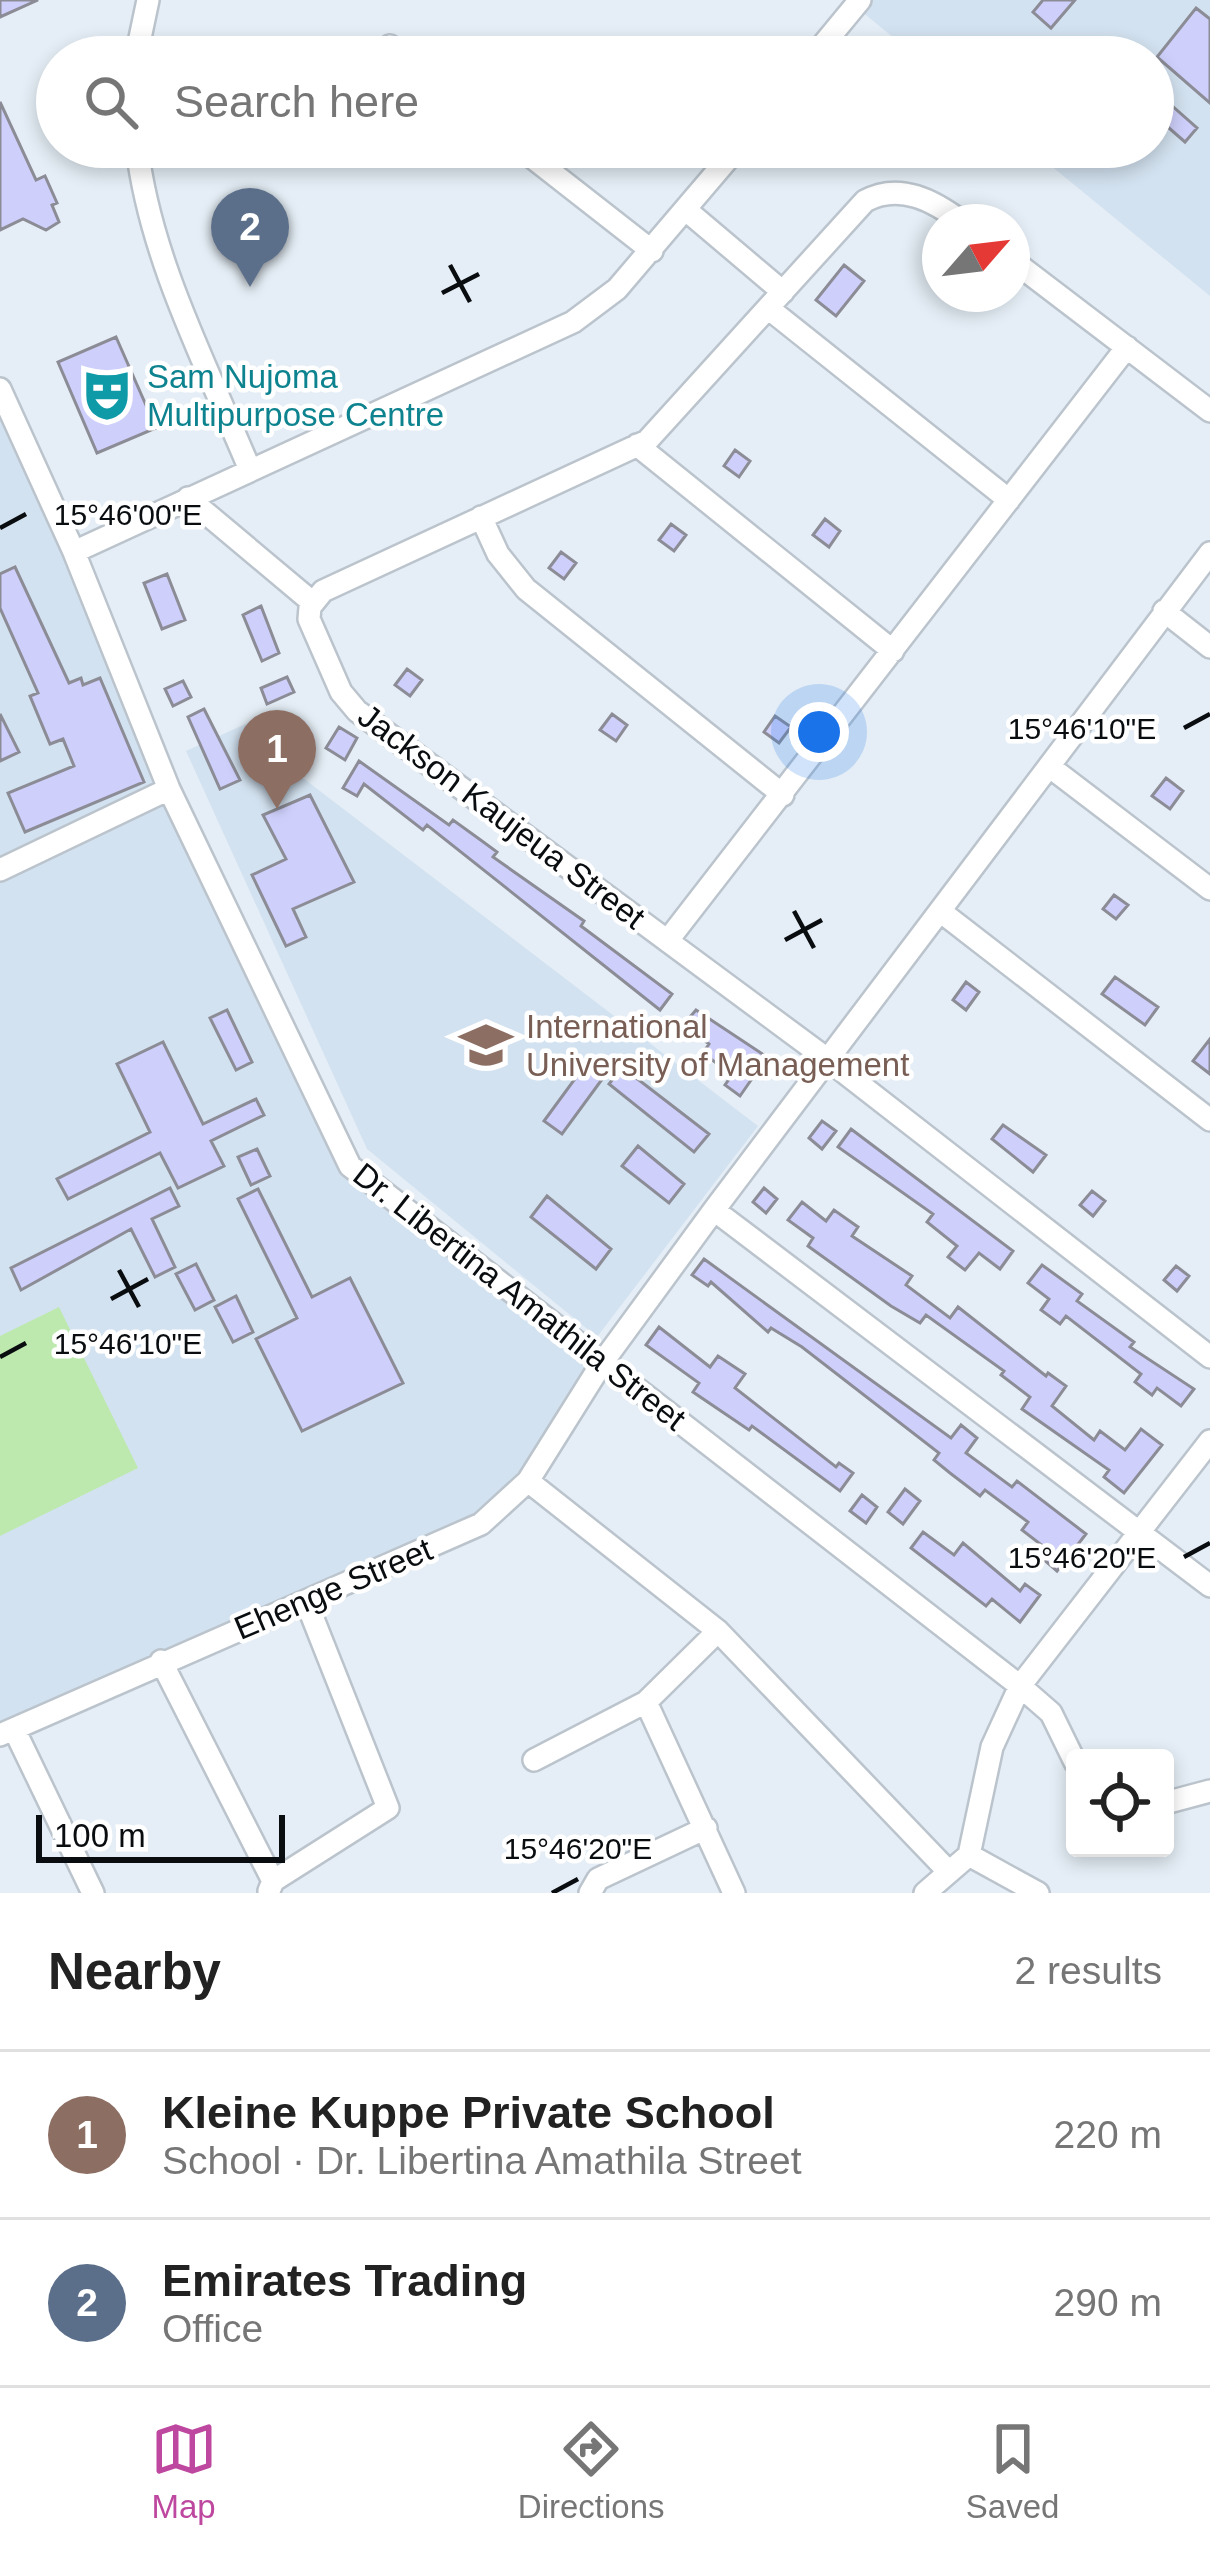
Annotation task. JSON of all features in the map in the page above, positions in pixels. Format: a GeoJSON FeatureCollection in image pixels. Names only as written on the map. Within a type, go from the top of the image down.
{"type":"FeatureCollection","features":[{"type":"Feature","properties":{"kind":"street"},"geometry":{"type":"LineString","coordinates":[[140,36],[148,0]]}},
{"type":"Feature","properties":{"kind":"street"},"geometry":{"type":"LineString","coordinates":[[829,36],[854,2]]}},
{"type":"Feature","properties":{"kind":"street"},"geometry":{"type":"LineString","coordinates":[[139,168],[142,193],[179,298],[250,470]]}},
{"type":"Feature","properties":{"kind":"street"},"geometry":{"type":"LineString","coordinates":[[545,168],[652,251]]}},
{"type":"Feature","properties":{"kind":"street"},"geometry":{"type":"LineString","coordinates":[[74,552],[573,322],[617,290],[721,168]]}},
{"type":"Feature","properties":{"kind":"street"},"geometry":{"type":"LineString","coordinates":[[188,498],[312,602],[322,591],[654,435],[877,194],[928,199],[935,204]]}},
{"type":"Feature","properties":{"kind":"street"},"geometry":{"type":"LineString","coordinates":[[686,210],[776,300],[1009,500]]}},
{"type":"Feature","properties":{"kind":"street"},"geometry":{"type":"LineString","coordinates":[[1030,274],[1210,411]]}},
{"type":"Feature","properties":{"kind":"street"},"geometry":{"type":"LineString","coordinates":[[668,940],[1127,347]]}},
{"type":"Feature","properties":{"kind":"street","name":"Dr. Libertina Amathila Street"},"geometry":{"type":"LineString","coordinates":[[3,403],[74,552],[169,788],[350,1166],[1020,1686],[1051,1713],[1069,1749]]}},
{"type":"Feature","properties":{"kind":"street"},"geometry":{"type":"LineString","coordinates":[[638,445],[893,651]]}},
{"type":"Feature","properties":{"kind":"street"},"geometry":{"type":"LineString","coordinates":[[481,518],[498,554],[526,589],[783,795]]}},
{"type":"Feature","properties":{"kind":"street","name":"Ehenge Street"},"geometry":{"type":"LineString","coordinates":[[7,1732],[481,1524],[529,1481],[602,1363],[714,1210],[1210,553]]}},
{"type":"Feature","properties":{"kind":"street","name":"Jackson Kaujeua Street"},"geometry":{"type":"LineString","coordinates":[[312,602],[312,630],[341,692],[357,711],[826,1059],[1210,1357]]}},
{"type":"Feature","properties":{"kind":"street"},"geometry":{"type":"LineString","coordinates":[[1164,611],[1210,647]]}},
{"type":"Feature","properties":{"kind":"street"},"geometry":{"type":"LineString","coordinates":[[1050,766],[1210,889]]}},
{"type":"Feature","properties":{"kind":"street"},"geometry":{"type":"LineString","coordinates":[[0,870],[169,788]]}},
{"type":"Feature","properties":{"kind":"street"},"geometry":{"type":"LineString","coordinates":[[940,911],[1210,1120]]}},
{"type":"Feature","properties":{"kind":"street"},"geometry":{"type":"LineString","coordinates":[[714,1210],[1210,1586]]}},
{"type":"Feature","properties":{"kind":"street"},"geometry":{"type":"LineString","coordinates":[[925,1893],[969,1855],[992,1747],[1020,1686],[1210,1441]]}},
{"type":"Feature","properties":{"kind":"street"},"geometry":{"type":"LineString","coordinates":[[529,1481],[718,1631],[948,1871]]}},
{"type":"Feature","properties":{"kind":"street"},"geometry":{"type":"LineString","coordinates":[[161,1661],[270,1887],[388,1808],[305,1601]]}},
{"type":"Feature","properties":{"kind":"street"},"geometry":{"type":"LineString","coordinates":[[534,1760],[646,1702],[718,1631]]}},
{"type":"Feature","properties":{"kind":"street"},"geometry":{"type":"LineString","coordinates":[[646,1702],[734,1893]]}},
{"type":"Feature","properties":{"kind":"street"},"geometry":{"type":"LineString","coordinates":[[7,1732],[93,1893]]}},
{"type":"Feature","properties":{"kind":"street"},"geometry":{"type":"LineString","coordinates":[[1174,1801],[1210,1791]]}},
{"type":"Feature","properties":{"kind":"street"},"geometry":{"type":"LineString","coordinates":[[590,1893],[598,1879],[706,1828]]}},
{"type":"Feature","properties":{"kind":"street"},"geometry":{"type":"LineString","coordinates":[[969,1855],[1038,1893]]}},
{"type":"Feature","properties":{"kind":"shaded area"},"geometry":{"type":"Polygon","coordinates":[[[860,0],[1210,0],[1210,296],[1054,168],[1174,168],[1174,36],[891,36],[855,6],[860,0]]]}},
{"type":"Feature","properties":{"kind":"shaded area"},"geometry":{"type":"Polygon","coordinates":[[[0,389],[350,1166],[602,1363],[528,1481],[481,1524],[0,1735],[0,389]]]}},
{"type":"Feature","properties":{"kind":"shaded area","name":"International University of Management"},"geometry":{"type":"Polygon","coordinates":[[[252,721],[265,749],[758,1126],[597,1337],[367,1149],[186,751],[252,721]]]}},
{"type":"Feature","properties":{"kind":"green space"},"geometry":{"type":"Polygon","coordinates":[[[59,1307],[138,1468],[0,1536],[0,1336],[59,1307]]]}},
{"type":"Feature","properties":{"kind":"building"},"geometry":{"type":"Polygon","coordinates":[[[0,0],[38,0],[0,17],[0,0]]]}},
{"type":"Feature","properties":{"kind":"building"},"geometry":{"type":"Polygon","coordinates":[[[1043,0],[1075,0],[1051,28],[1033,12],[1043,0]]]}},
{"type":"Feature","properties":{"kind":"building"},"geometry":{"type":"Polygon","coordinates":[[[1196,8],[1210,19],[1210,103],[1174,72],[1174,36],[1196,8]]]}},
{"type":"Feature","properties":{"kind":"building"},"geometry":{"type":"Polygon","coordinates":[[[0,102],[36,180],[45,176],[57,203],[52,205],[59,222],[46,230],[23,219],[0,230],[0,102]]]}},
{"type":"Feature","properties":{"kind":"building"},"geometry":{"type":"Polygon","coordinates":[[[1174,108],[1197,128],[1185,142],[1174,132],[1174,108]]]}},
{"type":"Feature","properties":{"kind":"building"},"geometry":{"type":"Polygon","coordinates":[[[844,265],[864,281],[836,316],[816,300],[844,265]]]}},
{"type":"Feature","properties":{"kind":"building","name":"Sam Nujoma Multipurpose Centre"},"geometry":{"type":"Polygon","coordinates":[[[116,337],[156,428],[97,453],[58,362],[116,337]]]}},
{"type":"Feature","properties":{"kind":"building"},"geometry":{"type":"Polygon","coordinates":[[[735,450],[750,461],[739,477],[724,466],[735,450]]]}},
{"type":"Feature","properties":{"kind":"building"},"geometry":{"type":"Polygon","coordinates":[[[825,519],[840,531],[829,547],[813,535],[825,519]]]}},
{"type":"Feature","properties":{"kind":"building"},"geometry":{"type":"Polygon","coordinates":[[[671,524],[686,535],[674,551],[659,540],[671,524]]]}},
{"type":"Feature","properties":{"kind":"building"},"geometry":{"type":"Polygon","coordinates":[[[561,552],[576,563],[564,579],[549,568],[561,552]]]}},
{"type":"Feature","properties":{"kind":"building"},"geometry":{"type":"Polygon","coordinates":[[[15,567],[69,683],[81,678],[83,685],[100,678],[144,782],[25,832],[8,793],[74,766],[63,739],[50,744],[30,696],[38,693],[0,608],[0,574],[15,567]]]}},
{"type":"Feature","properties":{"kind":"building"},"geometry":{"type":"Polygon","coordinates":[[[167,574],[185,620],[162,629],[144,583],[167,574]]]}},
{"type":"Feature","properties":{"kind":"building"},"geometry":{"type":"Polygon","coordinates":[[[261,606],[279,653],[262,661],[243,615],[261,606]]]}},
{"type":"Feature","properties":{"kind":"building"},"geometry":{"type":"Polygon","coordinates":[[[407,669],[422,680],[410,696],[395,685],[407,669]]]}},
{"type":"Feature","properties":{"kind":"building"},"geometry":{"type":"Polygon","coordinates":[[[287,677],[294,692],[267,704],[261,688],[287,677]]]}},
{"type":"Feature","properties":{"kind":"building"},"geometry":{"type":"Polygon","coordinates":[[[183,681],[191,697],[173,706],[165,689],[183,681]]]}},
{"type":"Feature","properties":{"kind":"building"},"geometry":{"type":"Polygon","coordinates":[[[204,709],[240,780],[220,789],[188,717],[204,709]]]}},
{"type":"Feature","properties":{"kind":"building"},"geometry":{"type":"Polygon","coordinates":[[[0,714],[19,752],[0,761],[0,714]]]}},
{"type":"Feature","properties":{"kind":"building"},"geometry":{"type":"Polygon","coordinates":[[[612,714],[627,725],[616,741],[600,730],[612,714]]]}},
{"type":"Feature","properties":{"kind":"building"},"geometry":{"type":"Polygon","coordinates":[[[775,716],[791,727],[779,743],[764,732],[775,716]]]}},
{"type":"Feature","properties":{"kind":"building"},"geometry":{"type":"Polygon","coordinates":[[[296,723],[304,740],[287,748],[279,732],[296,723]]]}},
{"type":"Feature","properties":{"kind":"building"},"geometry":{"type":"Polygon","coordinates":[[[339,727],[357,738],[345,760],[326,748],[339,727]]]}},
{"type":"Feature","properties":{"kind":"building"},"geometry":{"type":"Polygon","coordinates":[[[359,761],[449,825],[453,820],[497,852],[493,857],[584,921],[581,926],[672,994],[660,1010],[427,825],[423,830],[364,784],[357,796],[343,788],[359,761]]]}},
{"type":"Feature","properties":{"kind":"building"},"geometry":{"type":"Polygon","coordinates":[[[1166,778],[1183,791],[1170,809],[1152,796],[1166,778]]]}},
{"type":"Feature","properties":{"kind":"building"},"geometry":{"type":"Polygon","coordinates":[[[310,795],[354,882],[293,909],[306,937],[286,946],[252,875],[286,859],[263,815],[310,795]]]}},
{"type":"Feature","properties":{"kind":"building"},"geometry":{"type":"Polygon","coordinates":[[[1114,895],[1128,905],[1116,919],[1103,909],[1114,895]]]}},
{"type":"Feature","properties":{"kind":"building"},"geometry":{"type":"Polygon","coordinates":[[[1115,977],[1158,1007],[1145,1025],[1102,994],[1115,977]]]}},
{"type":"Feature","properties":{"kind":"building"},"geometry":{"type":"Polygon","coordinates":[[[966,982],[979,992],[966,1010],[953,1000],[966,982]]]}},
{"type":"Feature","properties":{"kind":"building"},"geometry":{"type":"Polygon","coordinates":[[[227,1010],[252,1062],[236,1070],[210,1018],[227,1010]]]}},
{"type":"Feature","properties":{"kind":"building"},"geometry":{"type":"Polygon","coordinates":[[[696,1010],[767,1057],[740,1096],[725,1085],[732,1075],[703,1053],[709,1044],[684,1024],[696,1010]]]}},
{"type":"Feature","properties":{"kind":"building"},"geometry":{"type":"Polygon","coordinates":[[[1210,1039],[1210,1074],[1193,1061],[1210,1039]]]}},
{"type":"Feature","properties":{"kind":"building"},"geometry":{"type":"Polygon","coordinates":[[[163,1042],[203,1124],[256,1099],[264,1115],[211,1141],[224,1166],[178,1188],[160,1153],[68,1199],[57,1179],[150,1132],[117,1064],[163,1042]]]}},
{"type":"Feature","properties":{"kind":"building"},"geometry":{"type":"Polygon","coordinates":[[[585,1065],[603,1078],[562,1134],[544,1121],[585,1065]]]}},
{"type":"Feature","properties":{"kind":"building"},"geometry":{"type":"Polygon","coordinates":[[[622,1067],[709,1134],[694,1152],[609,1084],[622,1067]]]}},
{"type":"Feature","properties":{"kind":"building"},"geometry":{"type":"Polygon","coordinates":[[[822,1121],[836,1131],[822,1149],[809,1138],[822,1121]]]}},
{"type":"Feature","properties":{"kind":"building"},"geometry":{"type":"Polygon","coordinates":[[[1003,1125],[1046,1155],[1033,1172],[992,1139],[1003,1125]]]}},
{"type":"Feature","properties":{"kind":"building"},"geometry":{"type":"Polygon","coordinates":[[[851,1129],[1013,1251],[1000,1269],[979,1253],[965,1270],[948,1257],[957,1246],[927,1222],[933,1214],[838,1147],[851,1129]]]}},
{"type":"Feature","properties":{"kind":"building"},"geometry":{"type":"Polygon","coordinates":[[[638,1146],[684,1184],[669,1203],[622,1166],[638,1146]]]}},
{"type":"Feature","properties":{"kind":"building"},"geometry":{"type":"Polygon","coordinates":[[[257,1149],[270,1176],[251,1185],[238,1157],[257,1149]]]}},
{"type":"Feature","properties":{"kind":"building"},"geometry":{"type":"Polygon","coordinates":[[[170,1188],[179,1206],[152,1219],[175,1267],[155,1277],[131,1229],[21,1290],[11,1268],[170,1188]]]}},
{"type":"Feature","properties":{"kind":"building"},"geometry":{"type":"Polygon","coordinates":[[[764,1188],[777,1199],[766,1213],[753,1202],[764,1188]]]}},
{"type":"Feature","properties":{"kind":"building"},"geometry":{"type":"Polygon","coordinates":[[[258,1189],[312,1297],[350,1278],[403,1383],[302,1431],[256,1339],[297,1318],[238,1199],[258,1189]]]}},
{"type":"Feature","properties":{"kind":"building"},"geometry":{"type":"Polygon","coordinates":[[[1092,1191],[1105,1201],[1093,1216],[1080,1205],[1092,1191]]]}},
{"type":"Feature","properties":{"kind":"building"},"geometry":{"type":"Polygon","coordinates":[[[547,1196],[611,1249],[596,1269],[531,1217],[547,1196]]]}},
{"type":"Feature","properties":{"kind":"building"},"geometry":{"type":"Polygon","coordinates":[[[802,1202],[826,1221],[834,1210],[858,1227],[852,1236],[912,1276],[906,1285],[950,1318],[958,1307],[1046,1376],[1066,1386],[1052,1406],[1094,1440],[1100,1431],[1125,1450],[1141,1429],[1162,1445],[1124,1493],[1104,1477],[1109,1470],[1022,1409],[1030,1397],[1001,1375],[1004,1371],[926,1315],[920,1323],[891,1306],[808,1246],[813,1238],[788,1220],[802,1202]]]}},
{"type":"Feature","properties":{"kind":"building"},"geometry":{"type":"Polygon","coordinates":[[[704,1259],[951,1438],[961,1425],[977,1438],[966,1453],[1012,1487],[1017,1481],[1086,1534],[1057,1571],[1042,1558],[1048,1550],[1022,1530],[1028,1522],[985,1490],[980,1496],[934,1460],[939,1453],[802,1347],[771,1328],[768,1332],[711,1282],[708,1286],[692,1275],[704,1259]]]}},
{"type":"Feature","properties":{"kind":"building"},"geometry":{"type":"Polygon","coordinates":[[[196,1264],[214,1300],[195,1310],[176,1274],[196,1264]]]}},
{"type":"Feature","properties":{"kind":"building"},"geometry":{"type":"Polygon","coordinates":[[[1042,1265],[1082,1294],[1077,1301],[1134,1342],[1130,1347],[1194,1389],[1181,1406],[1157,1388],[1152,1395],[1135,1382],[1141,1374],[1066,1316],[1060,1324],[1041,1310],[1049,1299],[1028,1283],[1042,1265]]]}},
{"type":"Feature","properties":{"kind":"building"},"geometry":{"type":"Polygon","coordinates":[[[1176,1266],[1189,1276],[1177,1291],[1164,1280],[1176,1266]]]}},
{"type":"Feature","properties":{"kind":"building"},"geometry":{"type":"Polygon","coordinates":[[[236,1296],[253,1332],[233,1342],[215,1307],[236,1296]]]}},
{"type":"Feature","properties":{"kind":"building"},"geometry":{"type":"Polygon","coordinates":[[[659,1327],[710,1367],[718,1356],[745,1374],[735,1388],[836,1467],[839,1463],[853,1473],[840,1491],[752,1426],[749,1430],[693,1392],[699,1383],[646,1345],[659,1327]]]}},
{"type":"Feature","properties":{"kind":"building"},"geometry":{"type":"Polygon","coordinates":[[[905,1489],[920,1501],[903,1524],[888,1512],[905,1489]]]}},
{"type":"Feature","properties":{"kind":"building"},"geometry":{"type":"Polygon","coordinates":[[[862,1495],[877,1507],[866,1523],[850,1511],[862,1495]]]}},
{"type":"Feature","properties":{"kind":"building"},"geometry":{"type":"Polygon","coordinates":[[[923,1532],[954,1555],[963,1543],[1020,1591],[1025,1584],[1040,1595],[1020,1622],[992,1599],[986,1606],[911,1548],[923,1532]]]}},
{"type":"Feature","properties":{"kind":"place","name":"Emirates Trading"},"geometry":{"type":"Point","coordinates":[250,287]}},
{"type":"Feature","properties":{"kind":"place","name":"Sam Nujoma Multipurpose Centre"},"geometry":{"type":"Point","coordinates":[107,395]}},
{"type":"Feature","properties":{"kind":"place","name":"Kleine Kuppe Private School"},"geometry":{"type":"Point","coordinates":[277,809]}},
{"type":"Feature","properties":{"kind":"place","name":"International University of Management"},"geometry":{"type":"Point","coordinates":[486,1045]}}]}
